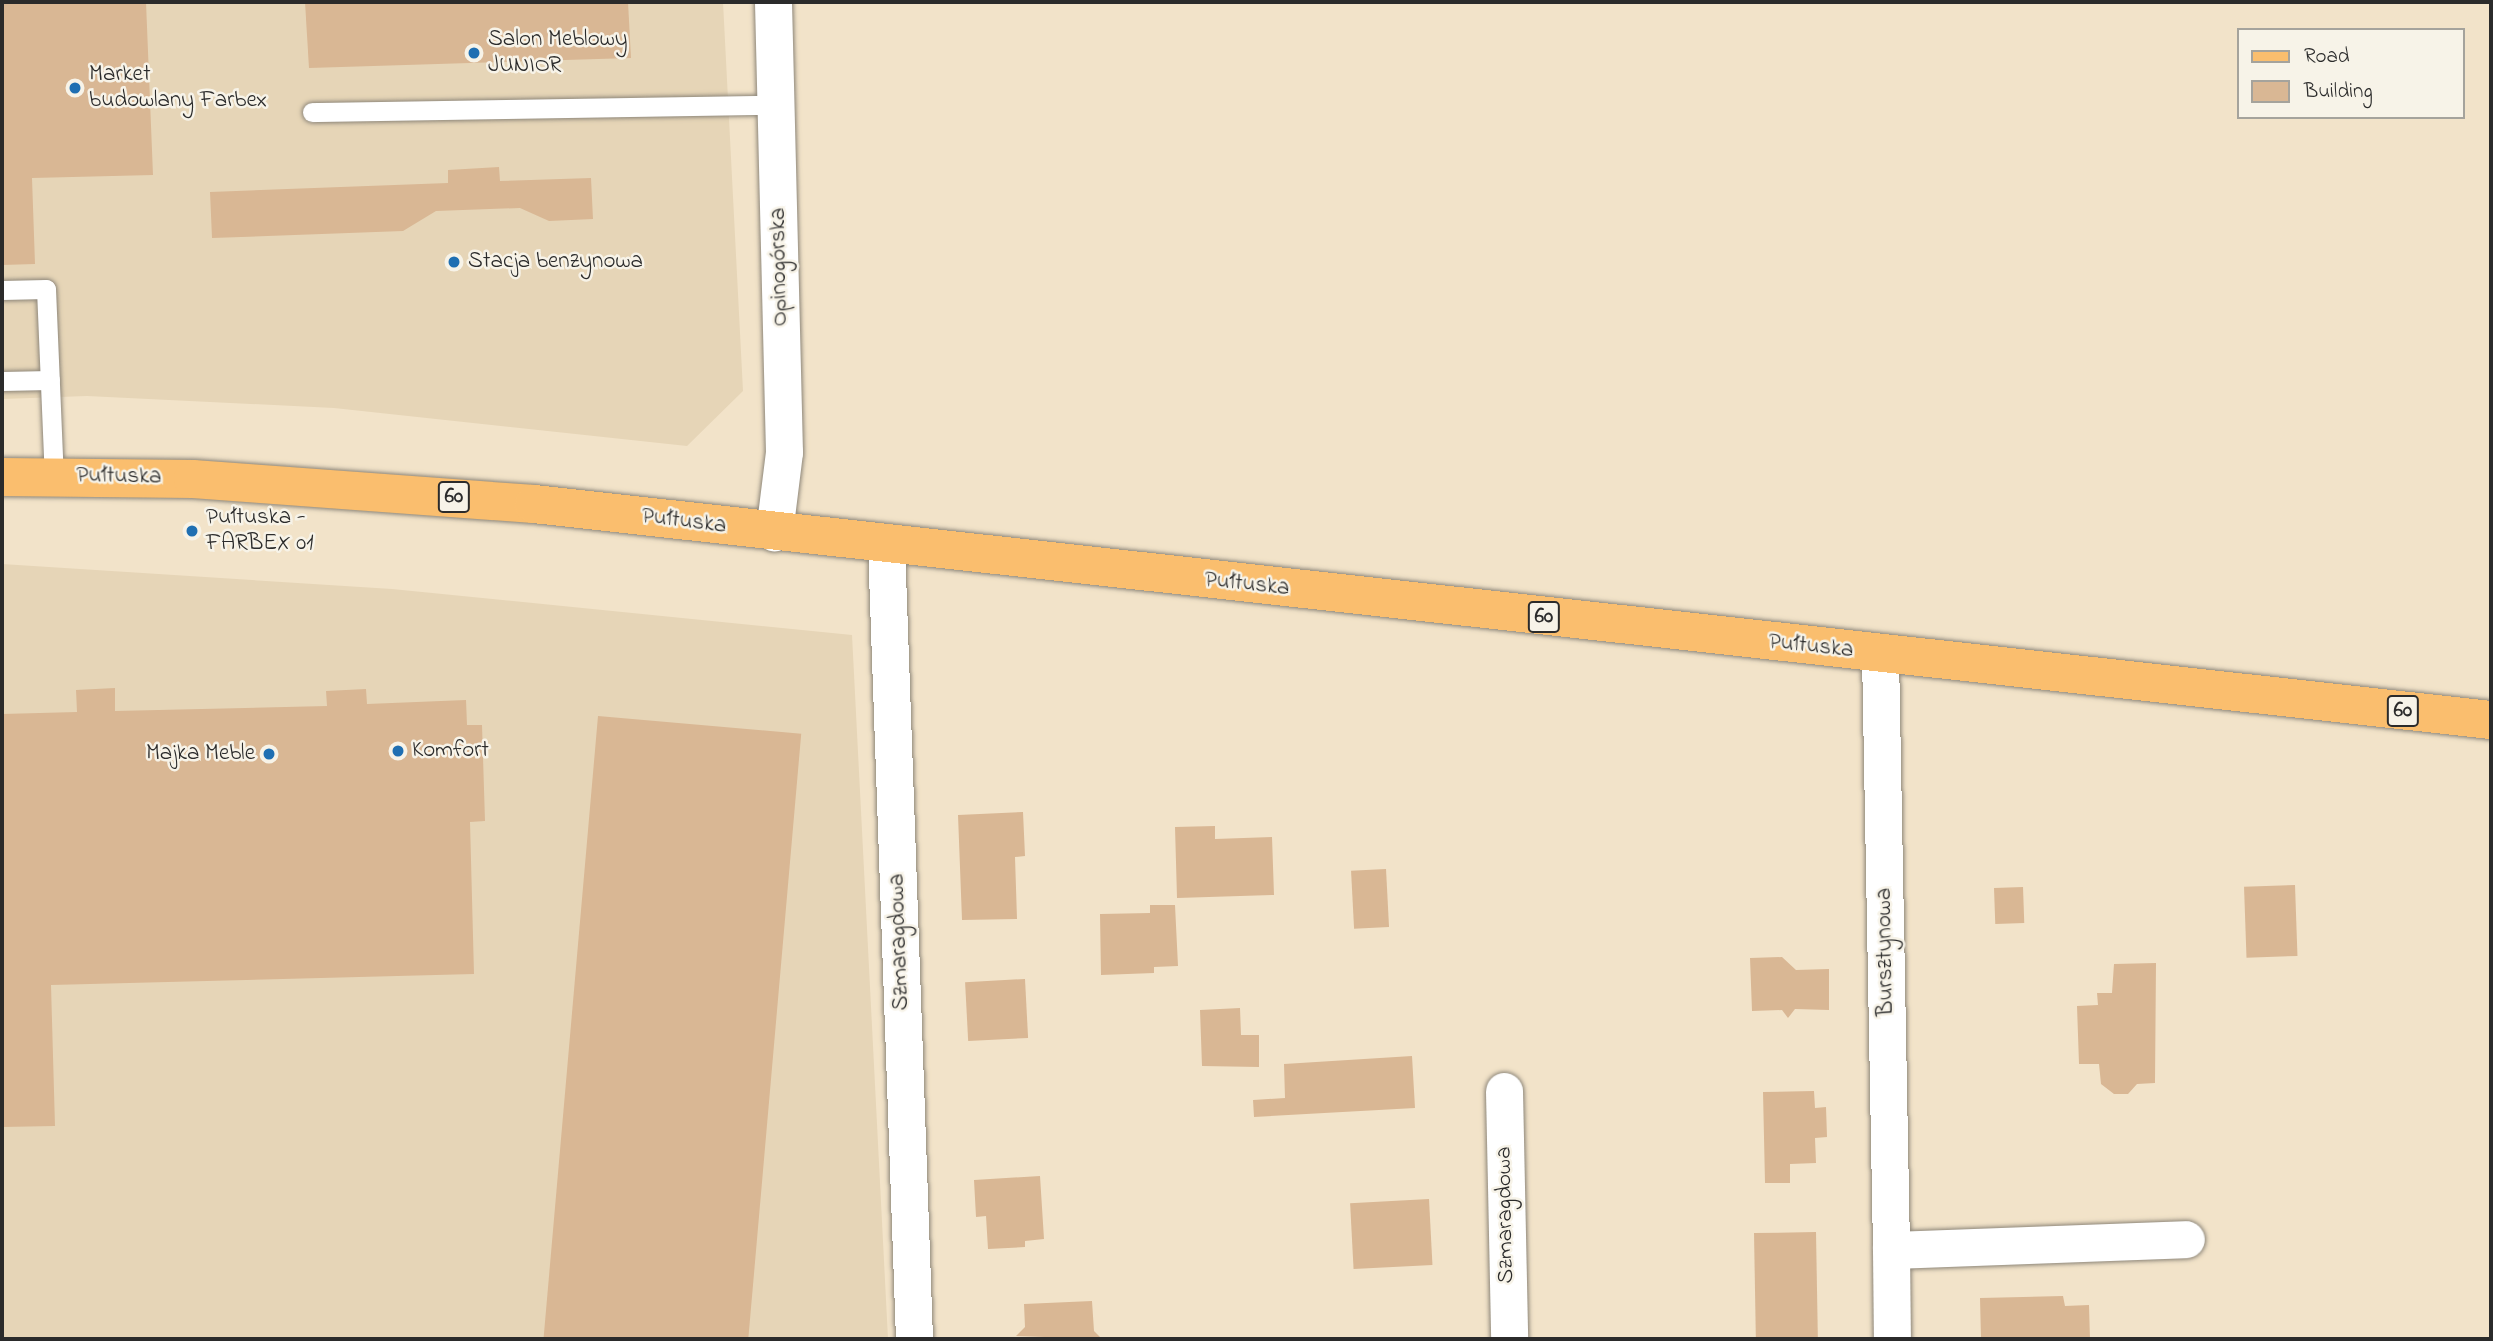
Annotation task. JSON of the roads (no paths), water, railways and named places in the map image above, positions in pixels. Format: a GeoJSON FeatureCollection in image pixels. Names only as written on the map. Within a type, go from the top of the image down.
{"type":"FeatureCollection","features":[{"type":"Feature","properties":{"kind":"main road","name":"Pułtuska"},"geometry":{"type":"LineString","coordinates":[[2,477],[54,476],[334,488],[534,504],[886,545],[2491,720]]}},
{"type":"Feature","properties":{"kind":"street","name":"Opinogórska"},"geometry":{"type":"LineString","coordinates":[[773,2],[784,452],[774,532]]}},
{"type":"Feature","properties":{"kind":"street","name":"Szmaragdowa"},"geometry":{"type":"LineString","coordinates":[[886,545],[914,1339]]}},
{"type":"Feature","properties":{"kind":"street","name":"Bursztynowa"},"geometry":{"type":"LineString","coordinates":[[1880,654],[1892,1339]]}},
{"type":"Feature","properties":{"kind":"street","name":"Szmaragdowa"},"geometry":{"type":"LineString","coordinates":[[1504,1091],[1508,1339]]}},
{"type":"Feature","properties":{"kind":"street"},"geometry":{"type":"LineString","coordinates":[[1891,1250],[2186,1239]]}},
{"type":"Feature","properties":{"kind":"lane"},"geometry":{"type":"LineString","coordinates":[[312,112],[777,105]]}},
{"type":"Feature","properties":{"kind":"lane"},"geometry":{"type":"LineString","coordinates":[[2,290],[46,289],[54,476]]}},
{"type":"Feature","properties":{"kind":"lane"},"geometry":{"type":"LineString","coordinates":[[2,381],[50,380]]}},
{"type":"Feature","properties":{"kind":"place","name":"Salon Meblowy JUNIOR"},"geometry":{"type":"Point","coordinates":[474,53]}},
{"type":"Feature","properties":{"kind":"place","name":"Market budowlany Farbex"},"geometry":{"type":"Point","coordinates":[75,88]}},
{"type":"Feature","properties":{"kind":"place","name":"Stacja benzynowa"},"geometry":{"type":"Point","coordinates":[454,262]}},
{"type":"Feature","properties":{"kind":"place","name":"Pułtuska - FARBEX 01"},"geometry":{"type":"Point","coordinates":[192,531]}},
{"type":"Feature","properties":{"kind":"place","name":"Komfort"},"geometry":{"type":"Point","coordinates":[398,751]}},
{"type":"Feature","properties":{"kind":"place","name":"Majka Meble"},"geometry":{"type":"Point","coordinates":[269,754]}}]}
